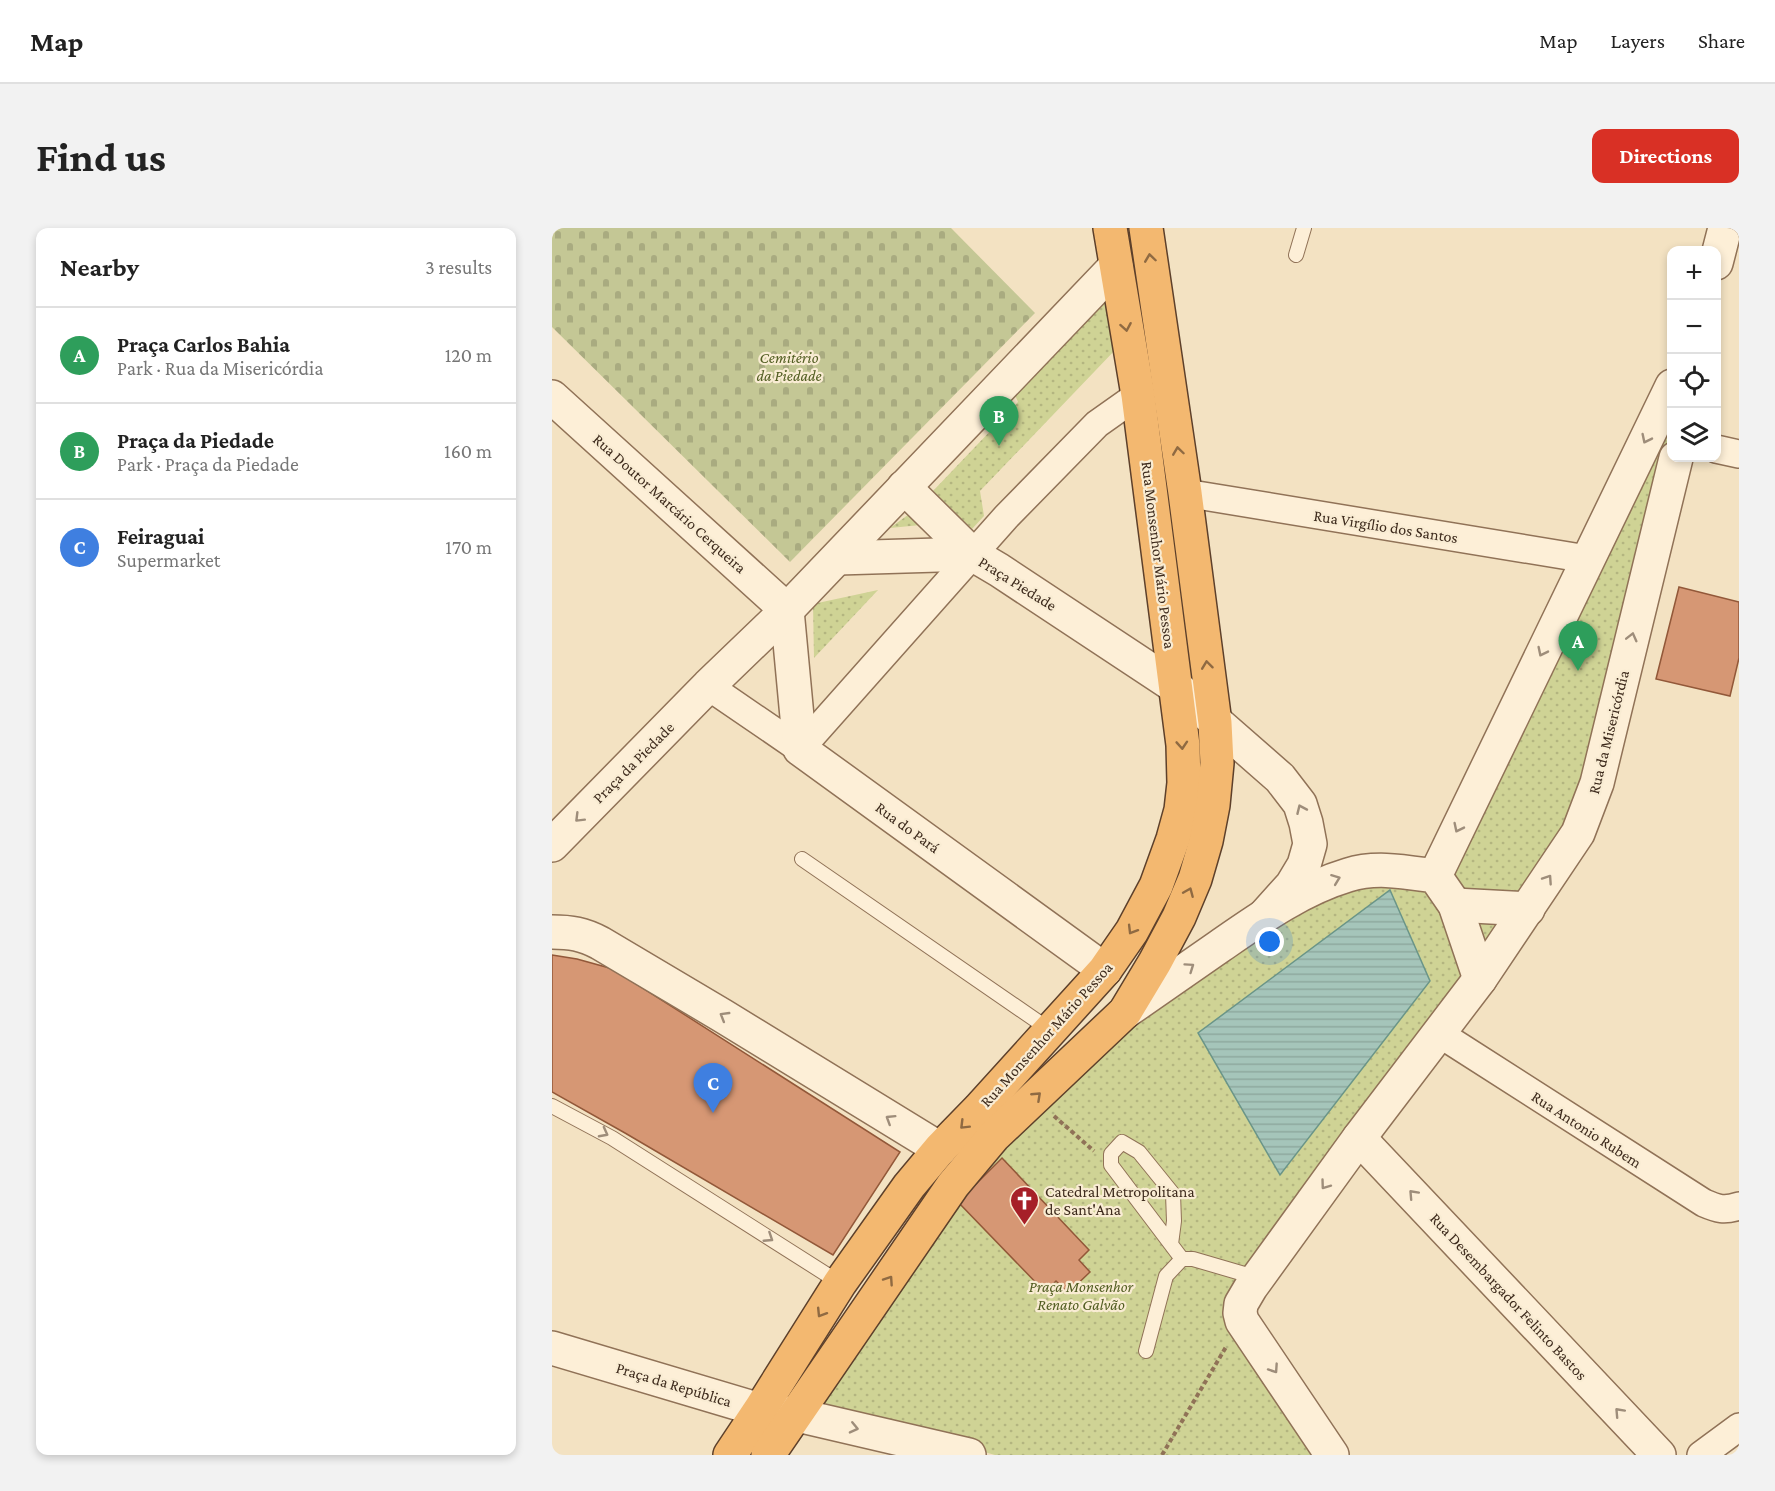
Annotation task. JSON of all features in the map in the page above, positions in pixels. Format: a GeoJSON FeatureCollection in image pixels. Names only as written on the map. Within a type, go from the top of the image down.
{"type":"FeatureCollection","features":[{"type":"Feature","properties":{"kind":"highway","name":"Rua Monsenhor Mário Pessoa"},"geometry":{"type":"LineString","coordinates":[[730,1455],[840,1283],[909,1186],[940,1149],[980,1109],[1105,970],[1132,931],[1156,886],[1173,839],[1181,810],[1184,783],[1183,745],[1138,394],[1110,228]]}},
{"type":"Feature","properties":{"kind":"highway","name":"Rua Monsenhor Mário Pessoa"},"geometry":{"type":"LineString","coordinates":[[768,1455],[953,1185],[994,1136],[1125,1012],[1179,917],[1195,879],[1206,841],[1212,806],[1217,762],[1215,723],[1185,493],[1146,228]]}},
{"type":"Feature","properties":{"kind":"street"},"geometry":{"type":"LineString","coordinates":[[1720,246],[1725,228]]}},
{"type":"Feature","properties":{"kind":"street","name":"Praça da Piedade"},"geometry":{"type":"LineString","coordinates":[[552,845],[838,558],[1116,266]]}},
{"type":"Feature","properties":{"kind":"street"},"geometry":{"type":"LineString","coordinates":[[800,749],[1006,517],[1097,424],[1138,394]]}},
{"type":"Feature","properties":{"kind":"street"},"geometry":{"type":"LineString","coordinates":[[1435,876],[1667,394]]}},
{"type":"Feature","properties":{"kind":"street","name":"Rua Doutor Marcário Cerqueira"},"geometry":{"type":"LineString","coordinates":[[552,397],[787,610]]}},
{"type":"Feature","properties":{"kind":"street"},"geometry":{"type":"LineString","coordinates":[[1721,449],[1739,454]]}},
{"type":"Feature","properties":{"kind":"street","name":"Rua da Misericórdia"},"geometry":{"type":"LineString","coordinates":[[1480,979],[1578,833],[1597,783],[1675,462]]}},
{"type":"Feature","properties":{"kind":"street"},"geometry":{"type":"LineString","coordinates":[[904,487],[972,554]]}},
{"type":"Feature","properties":{"kind":"street","name":"Rua Virgílio dos Santos"},"geometry":{"type":"LineString","coordinates":[[1185,493],[1587,559]]}},
{"type":"Feature","properties":{"kind":"street","name":"Praça Piedade"},"geometry":{"type":"LineString","coordinates":[[838,558],[972,554],[1176,687],[1280,778],[1300,804],[1310,844],[1304,865],[1292,885],[1265,915]]}},
{"type":"Feature","properties":{"kind":"street"},"geometry":{"type":"LineString","coordinates":[[787,610],[800,749]]}},
{"type":"Feature","properties":{"kind":"street","name":"Rua do Pará"},"geometry":{"type":"LineString","coordinates":[[708,686],[800,749],[1105,970]]}},
{"type":"Feature","properties":{"kind":"street"},"geometry":{"type":"LineString","coordinates":[[1125,1012],[1265,915],[1317,887],[1349,874],[1395,871],[1435,876],[1455,905],[1480,979],[1359,1138],[1241,1304],[1242,1321],[1332,1455]]}},
{"type":"Feature","properties":{"kind":"street"},"geometry":{"type":"LineString","coordinates":[[1455,905],[1528,909]]}},
{"type":"Feature","properties":{"kind":"street"},"geometry":{"type":"LineString","coordinates":[[552,932],[570,932],[600,943],[940,1149]]}},
{"type":"Feature","properties":{"kind":"street","name":"Rua Antonio Rubem"},"geometry":{"type":"LineString","coordinates":[[1440,1034],[1704,1203],[1719,1209],[1739,1206]]}},
{"type":"Feature","properties":{"kind":"street","name":"Rua Desembargador Felinto Bastos"},"geometry":{"type":"LineString","coordinates":[[1359,1138],[1659,1455]]}},
{"type":"Feature","properties":{"kind":"street","name":"Praça da República"},"geometry":{"type":"LineString","coordinates":[[552,1348],[760,1410],[796,1415]]}},
{"type":"Feature","properties":{"kind":"street"},"geometry":{"type":"LineString","coordinates":[[796,1415],[969,1455]]}},
{"type":"Feature","properties":{"kind":"street"},"geometry":{"type":"LineString","coordinates":[[1701,1455],[1739,1426]]}},
{"type":"Feature","properties":{"kind":"lane"},"geometry":{"type":"LineString","coordinates":[[1296,255],[1304,228]]}},
{"type":"Feature","properties":{"kind":"lane"},"geometry":{"type":"LineString","coordinates":[[802,859],[1050,1030]]}},
{"type":"Feature","properties":{"kind":"lane"},"geometry":{"type":"LineString","coordinates":[[552,1106],[612,1138],[840,1283]]}},
{"type":"Feature","properties":{"kind":"lane"},"geometry":{"type":"LineString","coordinates":[[1171,1244],[1174,1221],[1173,1194],[1139,1152],[1122,1142],[1111,1154],[1111,1165],[1182,1259]]}},
{"type":"Feature","properties":{"kind":"lane"},"geometry":{"type":"LineString","coordinates":[[1146,1351],[1166,1276],[1182,1259],[1194,1259],[1258,1278]]}},
{"type":"Feature","properties":{"kind":"path"},"geometry":{"type":"LineString","coordinates":[[1161,1455],[1242,1321]]}},
{"type":"Feature","properties":{"kind":"green space","name":"Cemitério da Piedade"},"geometry":{"type":"Polygon","coordinates":[[[552,228],[951,228],[1035,313],[790,562],[552,327],[552,228]]]}},
{"type":"Feature","properties":{"kind":"green space"},"geometry":{"type":"Polygon","coordinates":[[[1103,290],[1117,348],[980,491],[984,516],[972,529],[933,491],[1018,402],[1012,388],[1103,290]]]}},
{"type":"Feature","properties":{"kind":"green space","name":"Praça Monsenhor Renato Galvão"},"geometry":{"type":"Polygon","coordinates":[[[1667,394],[1667,462],[1671,462],[1597,783],[1473,978],[1241,1302],[1330,1455],[995,1455],[818,1405],[959,1191],[1127,1018],[1319,892],[1435,876],[1667,394]]]}},
{"type":"Feature","properties":{"kind":"green space"},"geometry":{"type":"Polygon","coordinates":[[[916,509],[931,524],[890,528],[916,509]]]}},
{"type":"Feature","properties":{"kind":"green space"},"geometry":{"type":"Polygon","coordinates":[[[878,590],[814,658],[813,604],[878,590]]]}},
{"type":"Feature","properties":{"kind":"water"},"geometry":{"type":"Polygon","coordinates":[[[1390,890],[1430,981],[1280,1175],[1198,1033],[1390,890]]]}},
{"type":"Feature","properties":{"kind":"building"},"geometry":{"type":"Polygon","coordinates":[[[1679,587],[1739,602],[1739,658],[1730,696],[1656,679],[1679,587]]]}},
{"type":"Feature","properties":{"kind":"building"},"geometry":{"type":"Polygon","coordinates":[[[552,955],[613,969],[900,1152],[833,1255],[552,1092],[552,955]]]}},
{"type":"Feature","properties":{"kind":"building","name":"Catedral Metropolitana de Sant'Ana"},"geometry":{"type":"Polygon","coordinates":[[[1002,1158],[1089,1250],[1079,1260],[1090,1272],[1068,1293],[1056,1281],[1045,1292],[958,1202],[1002,1158]]]}},
{"type":"Feature","properties":{"kind":"place","name":"Praça da Piedade"},"geometry":{"type":"Point","coordinates":[999,446]}},
{"type":"Feature","properties":{"kind":"place","name":"Praça Carlos Bahia"},"geometry":{"type":"Point","coordinates":[1578,671]}},
{"type":"Feature","properties":{"kind":"place","name":"Feiraguai"},"geometry":{"type":"Point","coordinates":[713,1113]}},
{"type":"Feature","properties":{"kind":"place","name":"Catedral Metropolitana de Sant'Ana"},"geometry":{"type":"Point","coordinates":[1024,1226]}}]}
